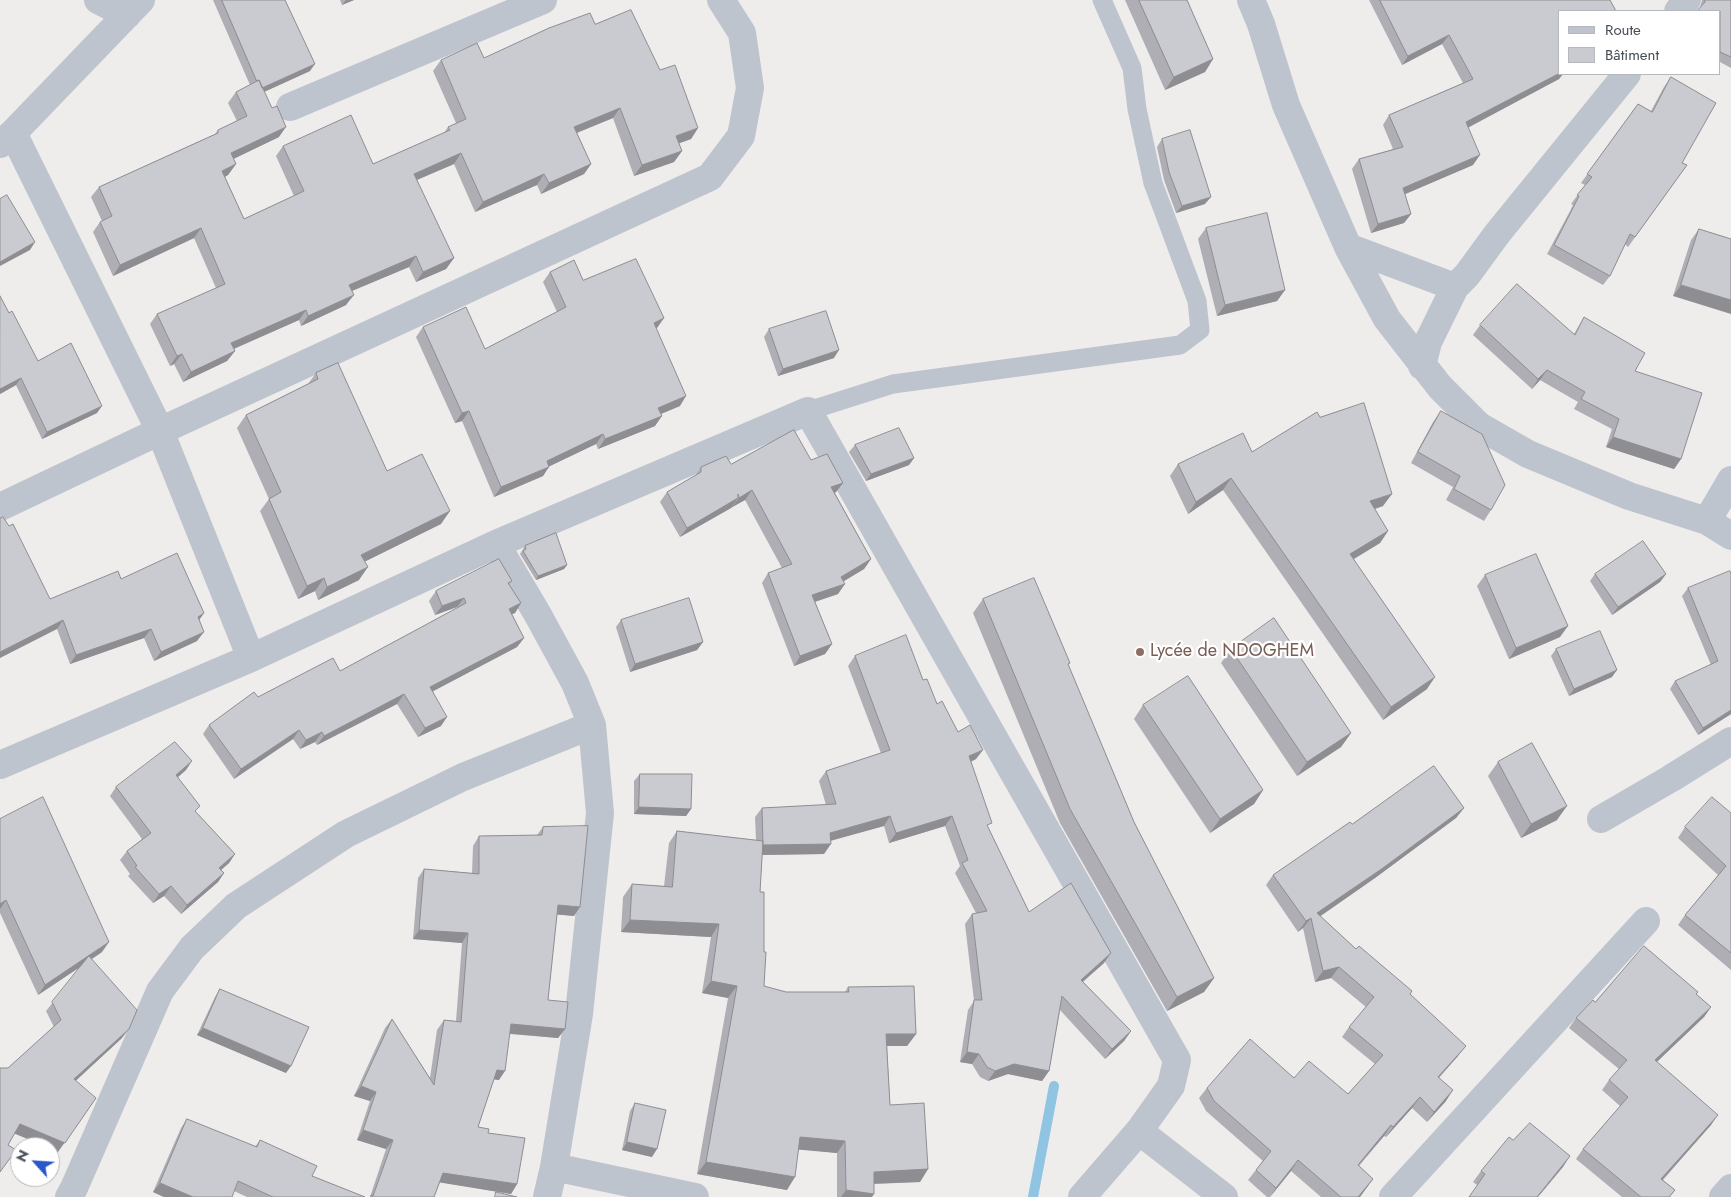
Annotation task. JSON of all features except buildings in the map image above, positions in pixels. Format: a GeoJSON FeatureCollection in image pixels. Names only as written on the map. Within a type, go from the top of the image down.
{"type":"FeatureCollection","features":[{"type":"Feature","properties":{"kind":"street"},"geometry":{"type":"LineString","coordinates":[[98,0],[134,7]]}},
{"type":"Feature","properties":{"kind":"street"},"geometry":{"type":"LineString","coordinates":[[290,107],[543,0]]}},
{"type":"Feature","properties":{"kind":"street"},"geometry":{"type":"LineString","coordinates":[[0,507],[710,177],[741,136],[750,88],[742,33],[721,0]]}},
{"type":"Feature","properties":{"kind":"street"},"geometry":{"type":"LineString","coordinates":[[1251,0],[1261,24],[1286,105],[1348,247],[1388,319],[1422,366],[1440,387],[1479,426],[1528,454],[1629,496],[1707,521],[1731,536]]}},
{"type":"Feature","properties":{"kind":"street"},"geometry":{"type":"LineString","coordinates":[[1679,10],[1687,0]]}},
{"type":"Feature","properties":{"kind":"street"},"geometry":{"type":"LineString","coordinates":[[134,7],[6,139],[160,431],[251,658]]}},
{"type":"Feature","properties":{"kind":"street"},"geometry":{"type":"LineString","coordinates":[[1422,366],[1428,342],[1455,287],[1467,275],[1497,234],[1626,75]]}},
{"type":"Feature","properties":{"kind":"street"},"geometry":{"type":"LineString","coordinates":[[1348,247],[1455,287]]}},
{"type":"Feature","properties":{"kind":"street"},"geometry":{"type":"LineString","coordinates":[[0,765],[251,658],[496,544],[808,411],[1178,1060],[1171,1086],[1139,1131],[1082,1197]]}},
{"type":"Feature","properties":{"kind":"street"},"geometry":{"type":"LineString","coordinates":[[1707,521],[1731,480]]}},
{"type":"Feature","properties":{"kind":"street"},"geometry":{"type":"LineString","coordinates":[[496,544],[575,683],[592,725],[600,813],[579,1014],[554,1167],[547,1197]]}},
{"type":"Feature","properties":{"kind":"street"},"geometry":{"type":"LineString","coordinates":[[79,1194],[160,991],[192,948],[236,906],[346,834],[463,778],[592,725]]}},
{"type":"Feature","properties":{"kind":"street"},"geometry":{"type":"LineString","coordinates":[[1601,820],[1731,741]]}},
{"type":"Feature","properties":{"kind":"street"},"geometry":{"type":"LineString","coordinates":[[1393,1197],[1646,921]]}},
{"type":"Feature","properties":{"kind":"street"},"geometry":{"type":"LineString","coordinates":[[1139,1131],[1224,1197]]}},
{"type":"Feature","properties":{"kind":"street"},"geometry":{"type":"LineString","coordinates":[[554,1167],[695,1197]]}},
{"type":"Feature","properties":{"kind":"street"},"geometry":{"type":"LineString","coordinates":[[1723,1197],[1731,1188]]}},
{"type":"Feature","properties":{"kind":"lane"},"geometry":{"type":"LineString","coordinates":[[808,411],[893,384],[1180,345],[1200,330],[1197,301],[1153,183],[1132,68],[1102,0]]}},
{"type":"Feature","properties":{"kind":"waterway"},"geometry":{"type":"LineString","coordinates":[[1033,1197],[1054,1086]]}},
{"type":"Feature","properties":{"kind":"place","name":"Lycée de NDOGHEM"},"geometry":{"type":"Point","coordinates":[1140,652]}}]}
